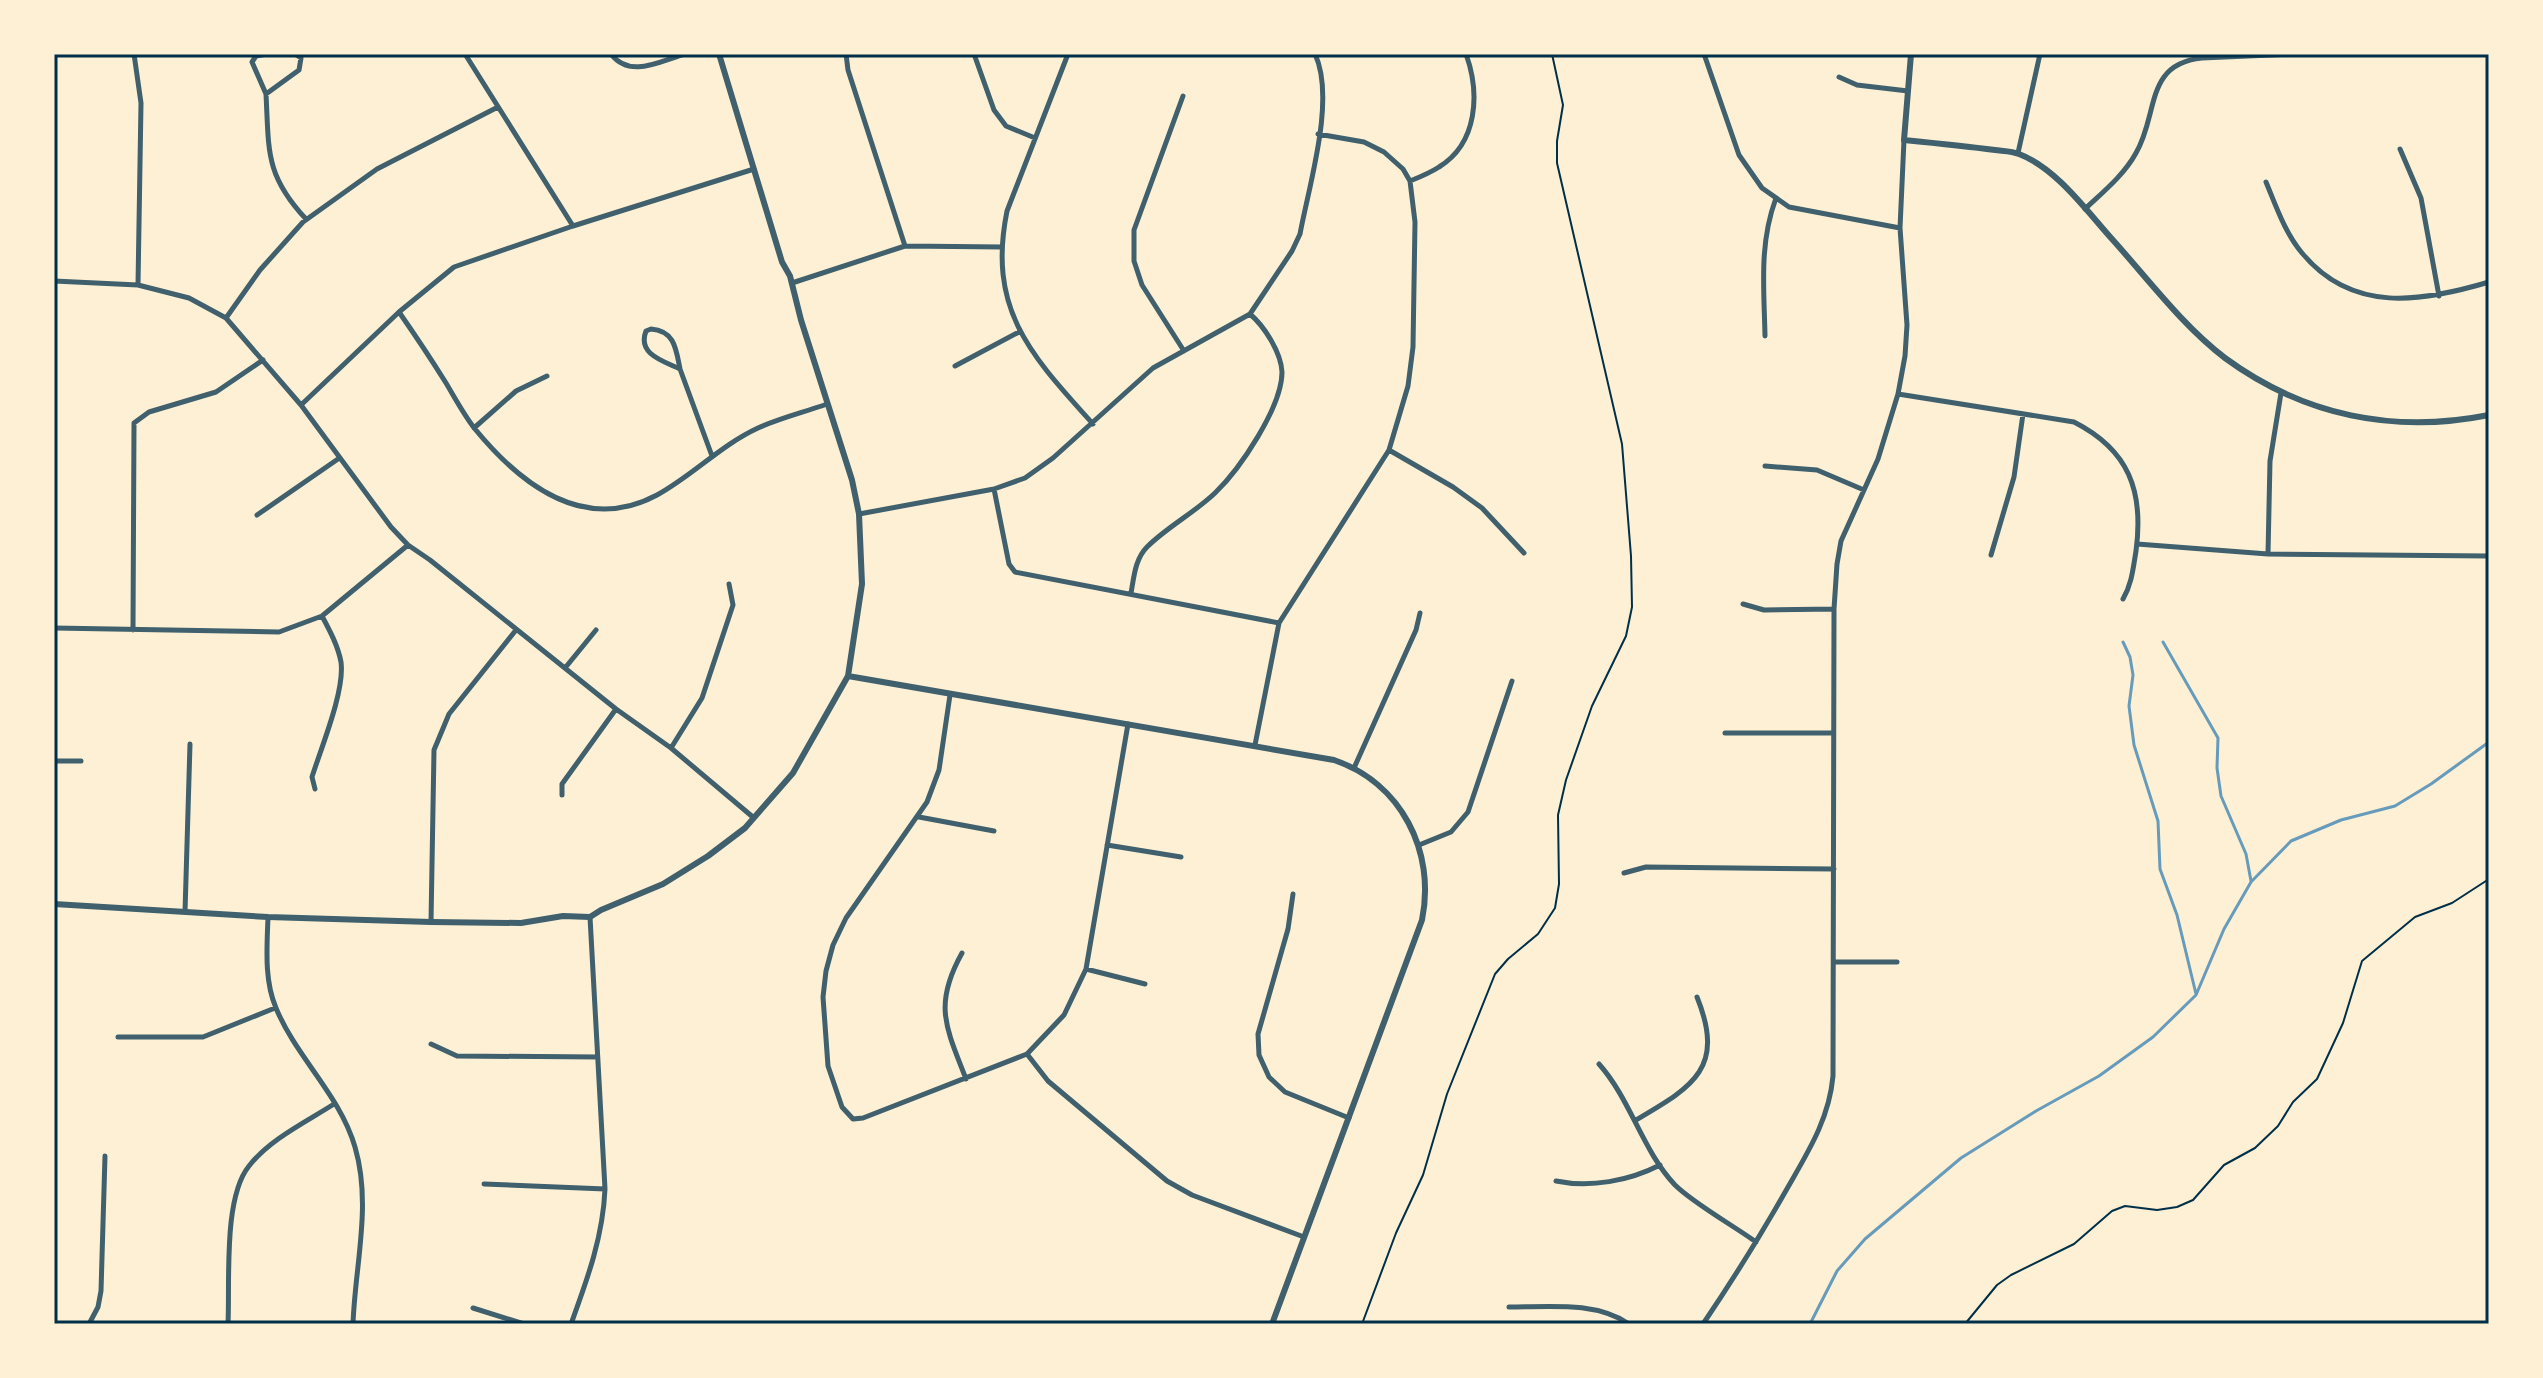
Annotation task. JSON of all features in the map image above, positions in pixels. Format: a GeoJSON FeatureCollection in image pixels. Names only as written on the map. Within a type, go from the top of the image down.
{"type":"FeatureCollection","features":[{"type":"Feature","properties":{"kind":"street"},"geometry":{"type":"LineString","coordinates":[[134,54],[141,103],[138,285]]}},
{"type":"Feature","properties":{"kind":"street"},"geometry":{"type":"LineString","coordinates":[[267,54],[256,56],[252,62],[266,94],[269,154],[285,197],[306,219]]}},
{"type":"Feature","properties":{"kind":"street"},"geometry":{"type":"LineString","coordinates":[[266,94],[299,70],[301,58],[295,54]]}},
{"type":"Feature","properties":{"kind":"street"},"geometry":{"type":"LineString","coordinates":[[465,54],[573,226]]}},
{"type":"Feature","properties":{"kind":"street"},"geometry":{"type":"LineString","coordinates":[[611,54],[619,63],[633,68],[685,54]]}},
{"type":"Feature","properties":{"kind":"street"},"geometry":{"type":"LineString","coordinates":[[54,904],[268,917],[431,922],[521,923],[563,916],[590,917],[663,884],[730,841],[755,819],[793,773],[848,676],[862,584],[859,514],[852,480],[719,54]]}},
{"type":"Feature","properties":{"kind":"street"},"geometry":{"type":"LineString","coordinates":[[846,54],[848,70],[905,246]]}},
{"type":"Feature","properties":{"kind":"street"},"geometry":{"type":"LineString","coordinates":[[974,54],[994,110],[1006,126],[1035,138]]}},
{"type":"Feature","properties":{"kind":"street"},"geometry":{"type":"LineString","coordinates":[[1068,54],[1007,211],[1002,247],[1007,297],[1019,332],[1039,364],[1093,424]]}},
{"type":"Feature","properties":{"kind":"street"},"geometry":{"type":"LineString","coordinates":[[859,514],[994,489],[1025,478],[1093,424],[1153,368],[1250,314],[1300,234],[1324,104],[1321,67],[1315,54]]}},
{"type":"Feature","properties":{"kind":"street"},"geometry":{"type":"LineString","coordinates":[[1410,181],[1441,166],[1458,149],[1470,128],[1475,104],[1474,80],[1466,54]]}},
{"type":"Feature","properties":{"kind":"street"},"geometry":{"type":"LineString","coordinates":[[1704,54],[1739,155],[1762,188],[1789,207],[1900,228]]}},
{"type":"Feature","properties":{"kind":"street"},"geometry":{"type":"LineString","coordinates":[[1703,1324],[1756,1242],[1811,1146],[1830,1102],[1833,1076],[1833,733],[1837,564],[1841,541],[1878,459],[1898,394],[1907,325],[1900,228],[1911,54]]}},
{"type":"Feature","properties":{"kind":"street"},"geometry":{"type":"LineString","coordinates":[[2018,153],[2040,54]]}},
{"type":"Feature","properties":{"kind":"street"},"geometry":{"type":"LineString","coordinates":[[2085,209],[2129,166],[2146,134],[2159,82],[2172,66],[2189,59],[2292,54]]}},
{"type":"Feature","properties":{"kind":"street"},"geometry":{"type":"LineString","coordinates":[[1839,77],[1857,85],[1908,91]]}},
{"type":"Feature","properties":{"kind":"street"},"geometry":{"type":"LineString","coordinates":[[1183,96],[1134,230],[1134,261],[1142,285],[1184,351]]}},
{"type":"Feature","properties":{"kind":"street"},"geometry":{"type":"LineString","coordinates":[[226,318],[260,270],[306,219],[377,169],[498,107]]}},
{"type":"Feature","properties":{"kind":"street"},"geometry":{"type":"LineString","coordinates":[[1255,745],[1279,623],[1389,450],[1408,386],[1413,347],[1415,222],[1410,181],[1403,169],[1384,152],[1364,142],[1318,134]]}},
{"type":"Feature","properties":{"kind":"street"},"geometry":{"type":"LineString","coordinates":[[1904,140],[2018,153],[2049,173],[2197,333],[2225,357],[2281,393],[2341,414],[2389,422],[2453,422],[2489,415]]}},
{"type":"Feature","properties":{"kind":"street"},"geometry":{"type":"LineString","coordinates":[[2400,149],[2421,198],[2439,296]]}},
{"type":"Feature","properties":{"kind":"street"},"geometry":{"type":"LineString","coordinates":[[301,405],[399,312],[454,267],[754,169]]}},
{"type":"Feature","properties":{"kind":"street"},"geometry":{"type":"LineString","coordinates":[[2266,182],[2303,254],[2332,278],[2366,296],[2389,299],[2439,296],[2489,282]]}},
{"type":"Feature","properties":{"kind":"street"},"geometry":{"type":"LineString","coordinates":[[1765,336],[1764,243],[1766,225],[1776,198]]}},
{"type":"Feature","properties":{"kind":"street"},"geometry":{"type":"LineString","coordinates":[[792,283],[905,246],[1002,247]]}},
{"type":"Feature","properties":{"kind":"street"},"geometry":{"type":"LineString","coordinates":[[54,281],[138,285],[189,298],[226,318],[301,405],[338,459],[408,545],[616,709],[671,748],[755,819]]}},
{"type":"Feature","properties":{"kind":"street"},"geometry":{"type":"LineString","coordinates":[[399,312],[474,428],[512,467],[553,498],[571,506],[594,510],[632,505],[657,495],[758,428],[827,404]]}},
{"type":"Feature","properties":{"kind":"street"},"geometry":{"type":"LineString","coordinates":[[1131,593],[1137,564],[1146,548],[1215,493],[1245,458],[1281,387],[1282,369],[1278,354],[1250,314]]}},
{"type":"Feature","properties":{"kind":"street"},"geometry":{"type":"LineString","coordinates":[[680,369],[648,352],[643,344],[646,331],[659,329],[674,342],[680,369],[712,456]]}},
{"type":"Feature","properties":{"kind":"street"},"geometry":{"type":"LineString","coordinates":[[955,366],[1019,332]]}},
{"type":"Feature","properties":{"kind":"street"},"geometry":{"type":"LineString","coordinates":[[133,630],[134,423],[149,412],[216,392],[263,360]]}},
{"type":"Feature","properties":{"kind":"street"},"geometry":{"type":"LineString","coordinates":[[474,428],[516,391],[547,376]]}},
{"type":"Feature","properties":{"kind":"street"},"geometry":{"type":"LineString","coordinates":[[2268,554],[2270,461],[2281,393]]}},
{"type":"Feature","properties":{"kind":"street"},"geometry":{"type":"LineString","coordinates":[[1898,394],[2074,422],[2094,432],[2111,447],[2130,477],[2139,519],[2131,584],[2123,599]]}},
{"type":"Feature","properties":{"kind":"street"},"geometry":{"type":"LineString","coordinates":[[1991,555],[2014,477],[2023,414]]}},
{"type":"Feature","properties":{"kind":"street"},"geometry":{"type":"LineString","coordinates":[[1389,450],[1453,487],[1482,508],[1524,553]]}},
{"type":"Feature","properties":{"kind":"street"},"geometry":{"type":"LineString","coordinates":[[257,515],[338,459]]}},
{"type":"Feature","properties":{"kind":"street"},"geometry":{"type":"LineString","coordinates":[[1765,466],[1817,470],[1864,490]]}},
{"type":"Feature","properties":{"kind":"street"},"geometry":{"type":"LineString","coordinates":[[994,489],[1009,564],[1015,572],[1279,623]]}},
{"type":"Feature","properties":{"kind":"street"},"geometry":{"type":"LineString","coordinates":[[2137,544],[2268,554],[2489,556]]}},
{"type":"Feature","properties":{"kind":"street"},"geometry":{"type":"LineString","coordinates":[[54,628],[279,632],[322,616],[408,545]]}},
{"type":"Feature","properties":{"kind":"street"},"geometry":{"type":"LineString","coordinates":[[671,748],[702,698],[733,605],[729,584]]}},
{"type":"Feature","properties":{"kind":"street"},"geometry":{"type":"LineString","coordinates":[[1743,604],[1764,610],[1834,609]]}},
{"type":"Feature","properties":{"kind":"street"},"geometry":{"type":"LineString","coordinates":[[1354,768],[1416,630],[1420,613]]}},
{"type":"Feature","properties":{"kind":"street"},"geometry":{"type":"LineString","coordinates":[[315,789],[312,777],[341,685],[338,648],[322,616]]}},
{"type":"Feature","properties":{"kind":"street"},"geometry":{"type":"LineString","coordinates":[[431,922],[434,750],[449,714],[516,630]]}},
{"type":"Feature","properties":{"kind":"street"},"geometry":{"type":"LineString","coordinates":[[565,668],[596,630]]}},
{"type":"Feature","properties":{"kind":"street"},"geometry":{"type":"LineString","coordinates":[[848,676],[1334,760],[1354,768],[1375,782],[1393,799],[1408,820],[1419,845],[1426,884],[1422,920],[1272,1324]]}},
{"type":"Feature","properties":{"kind":"street"},"geometry":{"type":"LineString","coordinates":[[1419,845],[1451,832],[1468,812],[1512,681]]}},
{"type":"Feature","properties":{"kind":"street"},"geometry":{"type":"LineString","coordinates":[[950,695],[939,770],[919,817],[846,918],[833,945],[826,971],[823,997],[828,1066],[842,1107],[853,1119],[863,1118],[1027,1054],[1064,1015],[1086,969],[1128,724]]}},
{"type":"Feature","properties":{"kind":"street"},"geometry":{"type":"LineString","coordinates":[[562,795],[562,784],[616,709]]}},
{"type":"Feature","properties":{"kind":"street"},"geometry":{"type":"LineString","coordinates":[[1725,733],[1833,733]]}},
{"type":"Feature","properties":{"kind":"street"},"geometry":{"type":"LineString","coordinates":[[185,912],[190,744]]}},
{"type":"Feature","properties":{"kind":"street"},"geometry":{"type":"LineString","coordinates":[[54,761],[81,761]]}},
{"type":"Feature","properties":{"kind":"street"},"geometry":{"type":"LineString","coordinates":[[919,817],[994,831]]}},
{"type":"Feature","properties":{"kind":"street"},"geometry":{"type":"LineString","coordinates":[[1107,844],[1181,857]]}},
{"type":"Feature","properties":{"kind":"street"},"geometry":{"type":"LineString","coordinates":[[1624,873],[1646,867],[1834,869]]}},
{"type":"Feature","properties":{"kind":"street"},"geometry":{"type":"LineString","coordinates":[[1293,894],[1288,929],[1258,1034],[1259,1055],[1269,1077],[1285,1092],[1349,1118]]}},
{"type":"Feature","properties":{"kind":"street"},"geometry":{"type":"LineString","coordinates":[[268,917],[268,982],[275,1008],[355,1144],[361,1172],[364,1204],[353,1324]]}},
{"type":"Feature","properties":{"kind":"street"},"geometry":{"type":"LineString","coordinates":[[571,1324],[600,1235],[605,1189],[590,917]]}},
{"type":"Feature","properties":{"kind":"street"},"geometry":{"type":"LineString","coordinates":[[962,953],[948,978],[945,1002],[947,1029],[966,1079]]}},
{"type":"Feature","properties":{"kind":"street"},"geometry":{"type":"LineString","coordinates":[[1834,962],[1897,962]]}},
{"type":"Feature","properties":{"kind":"street"},"geometry":{"type":"LineString","coordinates":[[1086,969],[1145,984]]}},
{"type":"Feature","properties":{"kind":"street"},"geometry":{"type":"LineString","coordinates":[[1636,1120],[1682,1094],[1697,1077],[1705,1057],[1708,1035],[1705,1016],[1697,997]]}},
{"type":"Feature","properties":{"kind":"street"},"geometry":{"type":"LineString","coordinates":[[118,1037],[203,1037],[275,1008]]}},
{"type":"Feature","properties":{"kind":"street"},"geometry":{"type":"LineString","coordinates":[[431,1044],[457,1056],[598,1057]]}},
{"type":"Feature","properties":{"kind":"street"},"geometry":{"type":"LineString","coordinates":[[1027,1054],[1048,1081],[1167,1181],[1192,1195],[1304,1237]]}},
{"type":"Feature","properties":{"kind":"street"},"geometry":{"type":"LineString","coordinates":[[1599,1064],[1616,1083],[1660,1165],[1676,1186],[1756,1242]]}},
{"type":"Feature","properties":{"kind":"street"},"geometry":{"type":"LineString","coordinates":[[228,1324],[232,1212],[238,1182],[250,1164],[271,1145],[334,1104]]}},
{"type":"Feature","properties":{"kind":"street"},"geometry":{"type":"LineString","coordinates":[[89,1324],[98,1307],[101,1291],[105,1156]]}},
{"type":"Feature","properties":{"kind":"street"},"geometry":{"type":"LineString","coordinates":[[1556,1181],[1573,1184],[1627,1179],[1660,1165]]}},
{"type":"Feature","properties":{"kind":"street"},"geometry":{"type":"LineString","coordinates":[[484,1184],[605,1189]]}},
{"type":"Feature","properties":{"kind":"street"},"geometry":{"type":"LineString","coordinates":[[1509,1307],[1582,1308],[1601,1311],[1629,1324]]}},
{"type":"Feature","properties":{"kind":"street"},"geometry":{"type":"LineString","coordinates":[[473,1308],[524,1324]]}},
{"type":"Feature","properties":{"kind":"path"},"geometry":{"type":"LineString","coordinates":[[1362,1324],[1396,1233],[1423,1175],[1447,1094],[1495,974],[1538,934],[1555,908],[1559,884],[1558,815],[1566,780],[1592,706],[1619,653],[1630,621],[1631,556],[1622,444],[1557,163],[1563,105],[1552,54]]}},
{"type":"Feature","properties":{"kind":"path"},"geometry":{"type":"LineString","coordinates":[[1965,1324],[1997,1285],[2074,1244],[2112,1211],[2125,1206],[2157,1210],[2177,1207],[2193,1200],[2224,1165],[2255,1148],[2278,1126],[2293,1102],[2317,1079],[2343,1023],[2362,961],[2415,917],[2452,903],[2489,879]]}},
{"type":"Feature","properties":{"kind":"waterway"},"geometry":{"type":"LineString","coordinates":[[2123,642],[2133,675],[2129,706],[2134,745],[2158,821],[2160,869],[2177,915],[2196,994]]}},
{"type":"Feature","properties":{"kind":"waterway"},"geometry":{"type":"LineString","coordinates":[[2163,642],[2218,738],[2217,768],[2221,796],[2246,854],[2251,881]]}},
{"type":"Feature","properties":{"kind":"waterway"},"geometry":{"type":"LineString","coordinates":[[1810,1324],[1837,1271],[1865,1239],[1961,1158],[2099,1076],[2153,1037],[2196,995],[2224,929],[2251,882],[2291,841],[2341,820],[2395,806],[2489,742]]}}]}
